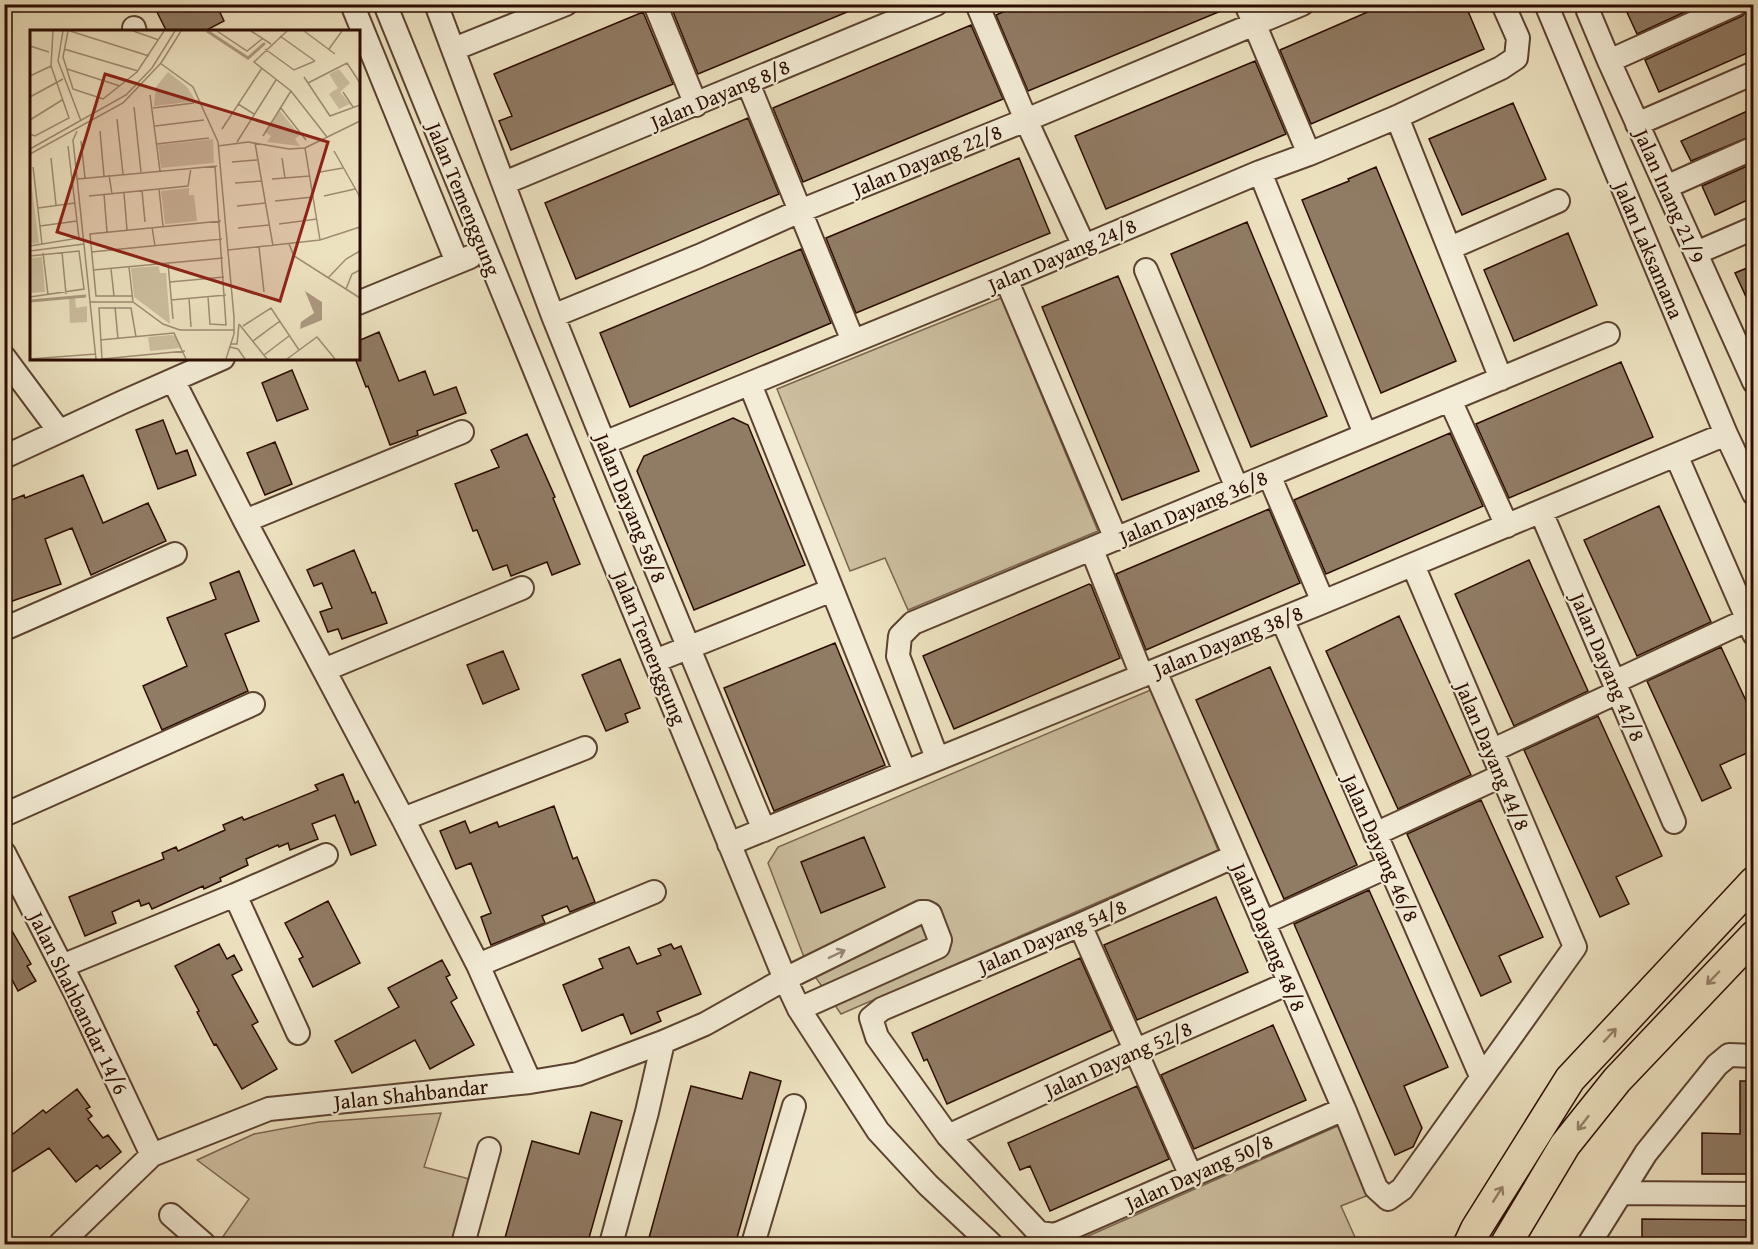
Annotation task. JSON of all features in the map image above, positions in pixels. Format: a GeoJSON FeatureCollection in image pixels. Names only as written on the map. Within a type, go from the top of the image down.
{"type":"FeatureCollection","features":[{"type":"Feature","properties":{"kind":"main road"},"geometry":{"type":"LineString","coordinates":[[1469,1245],[1476,1229],[1570,1079],[1754,882]]}},
{"type":"Feature","properties":{"kind":"main road"},"geometry":{"type":"LineString","coordinates":[[1506,1245],[1565,1145],[1617,1080],[1754,936]]}},
{"type":"Feature","properties":{"kind":"street"},"geometry":{"type":"LineString","coordinates":[[352,4],[457,262]]}},
{"type":"Feature","properties":{"kind":"street","name":"Jalan Temenggung"},"geometry":{"type":"LineString","coordinates":[[385,4],[799,1010],[878,1131],[928,1185],[991,1245]]}},
{"type":"Feature","properties":{"kind":"street","name":"Jalan Dayang 58/8"},"geometry":{"type":"LineString","coordinates":[[436,4],[553,316],[764,830]]}},
{"type":"Feature","properties":{"kind":"street"},"geometry":{"type":"LineString","coordinates":[[454,49],[566,4]]}},
{"type":"Feature","properties":{"kind":"street"},"geometry":{"type":"LineString","coordinates":[[655,4],[696,105]]}},
{"type":"Feature","properties":{"kind":"street","name":"Jalan Dayang 8/8"},"geometry":{"type":"LineString","coordinates":[[504,183],[748,83],[887,14],[936,4]]}},
{"type":"Feature","properties":{"kind":"street"},"geometry":{"type":"LineString","coordinates":[[977,4],[1026,120],[1084,246]]}},
{"type":"Feature","properties":{"kind":"street","name":"Jalan Dayang 22/8"},"geometry":{"type":"LineString","coordinates":[[553,316],[699,256],[800,211],[1026,120],[1250,15],[1302,4]]}},
{"type":"Feature","properties":{"kind":"street","name":"Jalan Dayang 24/8"},"geometry":{"type":"LineString","coordinates":[[604,443],[1006,279],[1260,172],[1310,154],[1502,68],[1516,58],[1518,38],[1503,4]]}},
{"type":"Feature","properties":{"kind":"street","name":"Jalan Laksamana"},"geometry":{"type":"LineString","coordinates":[[1546,4],[1726,434],[1754,494]]}},
{"type":"Feature","properties":{"kind":"street"},"geometry":{"type":"LineString","coordinates":[[1609,61],[1736,4]]}},
{"type":"Feature","properties":{"kind":"street","name":"Jalan Inang 21/9"},"geometry":{"type":"LineString","coordinates":[[1590,8],[1609,61],[1754,381]]}},
{"type":"Feature","properties":{"kind":"street"},"geometry":{"type":"LineString","coordinates":[[1250,15],[1310,154]]}},
{"type":"Feature","properties":{"kind":"street"},"geometry":{"type":"LineString","coordinates":[[1637,124],[1754,73]]}},
{"type":"Feature","properties":{"kind":"street"},"geometry":{"type":"LineString","coordinates":[[748,83],[854,341]]}},
{"type":"Feature","properties":{"kind":"street"},"geometry":{"type":"LineString","coordinates":[[1397,117],[1501,379]]}},
{"type":"Feature","properties":{"kind":"street"},"geometry":{"type":"LineString","coordinates":[[1666,187],[1754,148]]}},
{"type":"Feature","properties":{"kind":"street"},"geometry":{"type":"LineString","coordinates":[[1260,172],[1365,434]]}},
{"type":"Feature","properties":{"kind":"street"},"geometry":{"type":"LineString","coordinates":[[1450,248],[1558,201]]}},
{"type":"Feature","properties":{"kind":"street"},"geometry":{"type":"LineString","coordinates":[[1696,253],[1754,228]]}},
{"type":"Feature","properties":{"kind":"street"},"geometry":{"type":"LineString","coordinates":[[360,302],[485,251]]}},
{"type":"Feature","properties":{"kind":"street"},"geometry":{"type":"LineString","coordinates":[[1146,270],[1237,488]]}},
{"type":"Feature","properties":{"kind":"street"},"geometry":{"type":"LineString","coordinates":[[1006,279],[1116,539]]}},
{"type":"Feature","properties":{"kind":"street","name":"Jalan Dayang 36/8"},"geometry":{"type":"LineString","coordinates":[[937,758],[898,656],[900,636],[913,623],[1608,334]]}},
{"type":"Feature","properties":{"kind":"street"},"geometry":{"type":"LineString","coordinates":[[4,357],[59,431]]}},
{"type":"Feature","properties":{"kind":"street"},"geometry":{"type":"LineString","coordinates":[[4,457],[219,360]]}},
{"type":"Feature","properties":{"kind":"street"},"geometry":{"type":"LineString","coordinates":[[173,380],[478,966],[530,1082]]}},
{"type":"Feature","properties":{"kind":"street"},"geometry":{"type":"LineString","coordinates":[[750,384],[905,772]]}},
{"type":"Feature","properties":{"kind":"street"},"geometry":{"type":"LineString","coordinates":[[1450,400],[1507,526]]}},
{"type":"Feature","properties":{"kind":"street"},"geometry":{"type":"LineString","coordinates":[[245,521],[462,432]]}},
{"type":"Feature","properties":{"kind":"street","name":"Jalan Dayang 38/8"},"geometry":{"type":"LineString","coordinates":[[729,844],[1413,566],[1726,434]]}},
{"type":"Feature","properties":{"kind":"street"},"geometry":{"type":"LineString","coordinates":[[1491,751],[1616,687],[1750,627],[1676,455]]}},
{"type":"Feature","properties":{"kind":"street"},"geometry":{"type":"LineString","coordinates":[[1269,475],[1323,602]]}},
{"type":"Feature","properties":{"kind":"street","name":"Jalan Dayang 42/8"},"geometry":{"type":"LineString","coordinates":[[1541,512],[1674,822]]}},
{"type":"Feature","properties":{"kind":"street","name":"Jalan Dayang 48/8"},"geometry":{"type":"LineString","coordinates":[[1092,549],[1235,856],[1376,1188],[1388,1199],[1402,1189],[1481,1076]]}},
{"type":"Feature","properties":{"kind":"street"},"geometry":{"type":"LineString","coordinates":[[4,629],[175,554]]}},
{"type":"Feature","properties":{"kind":"street","name":"Jalan Dayang 44/8"},"geometry":{"type":"LineString","coordinates":[[1413,566],[1575,947],[1481,1076]]}},
{"type":"Feature","properties":{"kind":"street"},"geometry":{"type":"LineString","coordinates":[[324,670],[522,588]]}},
{"type":"Feature","properties":{"kind":"street"},"geometry":{"type":"LineString","coordinates":[[655,661],[831,590]]}},
{"type":"Feature","properties":{"kind":"street","name":"Jalan Dayang 46/8"},"geometry":{"type":"LineString","coordinates":[[1282,619],[1481,1076]]}},
{"type":"Feature","properties":{"kind":"street"},"geometry":{"type":"LineString","coordinates":[[4,815],[253,704]]}},
{"type":"Feature","properties":{"kind":"street"},"geometry":{"type":"LineString","coordinates":[[403,819],[585,748]]}},
{"type":"Feature","properties":{"kind":"street"},"geometry":{"type":"LineString","coordinates":[[1375,834],[1501,776]]}},
{"type":"Feature","properties":{"kind":"street","name":"Jalan Shahbandar 14/6"},"geometry":{"type":"LineString","coordinates":[[4,853],[62,966],[152,1155]]}},
{"type":"Feature","properties":{"kind":"street"},"geometry":{"type":"LineString","coordinates":[[62,966],[235,896],[326,855]]}},
{"type":"Feature","properties":{"kind":"street","name":"Jalan Dayang 54/8"},"geometry":{"type":"LineString","coordinates":[[948,1136],[877,1037],[871,1018],[882,1009],[1235,856]]}},
{"type":"Feature","properties":{"kind":"street"},"geometry":{"type":"LineString","coordinates":[[1263,923],[1389,866]]}},
{"type":"Feature","properties":{"kind":"street"},"geometry":{"type":"LineString","coordinates":[[478,966],[654,892]]}},
{"type":"Feature","properties":{"kind":"street"},"geometry":{"type":"LineString","coordinates":[[235,896],[298,1033]]}},
{"type":"Feature","properties":{"kind":"street","name":"Jalan Shahbandar"},"geometry":{"type":"LineString","coordinates":[[60,1245],[152,1155],[269,1109],[530,1082],[578,1074],[705,1024],[785,980],[921,912],[930,914],[940,940],[938,947],[799,1010]]}},
{"type":"Feature","properties":{"kind":"street"},"geometry":{"type":"LineString","coordinates":[[1080,925],[1191,1176]]}},
{"type":"Feature","properties":{"kind":"street","name":"Jalan Dayang 52/8"},"geometry":{"type":"LineString","coordinates":[[948,1136],[1134,1051],[1289,984]]}},
{"type":"Feature","properties":{"kind":"street"},"geometry":{"type":"LineString","coordinates":[[611,1245],[647,1112],[663,1042]]}},
{"type":"Feature","properties":{"kind":"street"},"geometry":{"type":"LineString","coordinates":[[1589,1245],[1646,1153],[1717,1065],[1729,1055],[1754,1056]]}},
{"type":"Feature","properties":{"kind":"street"},"geometry":{"type":"LineString","coordinates":[[753,1245],[794,1106]]}},
{"type":"Feature","properties":{"kind":"street","name":"Jalan Dayang 50/8"},"geometry":{"type":"LineString","coordinates":[[948,1136],[1039,1233],[1055,1235],[1344,1109]]}},
{"type":"Feature","properties":{"kind":"street"},"geometry":{"type":"LineString","coordinates":[[463,1245],[489,1149]]}},
{"type":"Feature","properties":{"kind":"street"},"geometry":{"type":"LineString","coordinates":[[1622,1193],[1754,1194]]}},
{"type":"Feature","properties":{"kind":"street"},"geometry":{"type":"LineString","coordinates":[[171,1215],[204,1245]]}},
{"type":"Feature","properties":{"kind":"shaded area"},"geometry":{"type":"Polygon","coordinates":[[[1001,298],[1098,531],[908,610],[885,558],[850,571],[777,389],[1001,298]]]}},
{"type":"Feature","properties":{"kind":"shaded area"},"geometry":{"type":"Polygon","coordinates":[[[1153,689],[1218,850],[841,1014],[807,965],[768,863],[778,847],[1153,689]]]}},
{"type":"Feature","properties":{"kind":"shaded area"},"geometry":{"type":"Polygon","coordinates":[[[441,1113],[424,1167],[477,1181],[460,1244],[232,1244],[222,1238],[249,1199],[197,1160],[254,1134],[319,1122],[441,1113]]]}},
{"type":"Feature","properties":{"kind":"shaded area"},"geometry":{"type":"Polygon","coordinates":[[[1340,1125],[1371,1194],[1341,1206],[1358,1244],[1070,1244],[1340,1125]]]}},
{"type":"Feature","properties":{"kind":"building"},"geometry":{"type":"Polygon","coordinates":[[[167,4],[216,4],[224,21],[207,30],[166,30],[156,10],[167,4]]]}},
{"type":"Feature","properties":{"kind":"building"},"geometry":{"type":"Polygon","coordinates":[[[670,4],[864,4],[864,5],[698,74],[670,4]]]}},
{"type":"Feature","properties":{"kind":"building"},"geometry":{"type":"Polygon","coordinates":[[[1022,4],[1233,4],[1233,6],[1028,91],[996,15],[1022,4]]]}},
{"type":"Feature","properties":{"kind":"building"},"geometry":{"type":"Polygon","coordinates":[[[1386,4],[1465,4],[1484,49],[1311,124],[1280,50],[1386,4]]]}},
{"type":"Feature","properties":{"kind":"building"},"geometry":{"type":"Polygon","coordinates":[[[1634,4],[1702,4],[1637,34],[1625,8],[1634,4]]]}},
{"type":"Feature","properties":{"kind":"building"},"geometry":{"type":"Polygon","coordinates":[[[1749,4],[1754,4],[1754,50],[1659,92],[1645,60],[1742,16],[1749,4]]]}},
{"type":"Feature","properties":{"kind":"building"},"geometry":{"type":"Polygon","coordinates":[[[643,12],[673,84],[511,150],[499,121],[512,116],[494,74],[643,12]]]}},
{"type":"Feature","properties":{"kind":"building"},"geometry":{"type":"Polygon","coordinates":[[[971,25],[1003,99],[803,182],[773,108],[971,25]]]}},
{"type":"Feature","properties":{"kind":"building"},"geometry":{"type":"Polygon","coordinates":[[[1255,61],[1286,134],[1106,209],[1075,136],[1255,61]]]}},
{"type":"Feature","properties":{"kind":"building"},"geometry":{"type":"Polygon","coordinates":[[[1513,103],[1546,179],[1462,215],[1429,139],[1513,103]]]}},
{"type":"Feature","properties":{"kind":"building"},"geometry":{"type":"Polygon","coordinates":[[[1754,108],[1754,135],[1691,161],[1681,141],[1754,108]]]}},
{"type":"Feature","properties":{"kind":"building"},"geometry":{"type":"Polygon","coordinates":[[[748,118],[779,194],[576,279],[545,203],[748,118]]]}},
{"type":"Feature","properties":{"kind":"building"},"geometry":{"type":"Polygon","coordinates":[[[1019,158],[1050,233],[856,313],[826,238],[1019,158]]]}},
{"type":"Feature","properties":{"kind":"building"},"geometry":{"type":"Polygon","coordinates":[[[1754,163],[1754,197],[1715,215],[1702,186],[1754,163]]]}},
{"type":"Feature","properties":{"kind":"building"},"geometry":{"type":"Polygon","coordinates":[[[1376,167],[1456,361],[1381,393],[1302,200],[1376,167]]]}},
{"type":"Feature","properties":{"kind":"building"},"geometry":{"type":"Polygon","coordinates":[[[1247,222],[1327,416],[1251,447],[1171,254],[1247,222]]]}},
{"type":"Feature","properties":{"kind":"building"},"geometry":{"type":"Polygon","coordinates":[[[1568,233],[1597,305],[1514,341],[1484,270],[1568,233]]]}},
{"type":"Feature","properties":{"kind":"building"},"geometry":{"type":"Polygon","coordinates":[[[801,249],[831,323],[630,407],[600,333],[801,249]]]}},
{"type":"Feature","properties":{"kind":"building"},"geometry":{"type":"Polygon","coordinates":[[[1754,265],[1754,314],[1735,273],[1754,265]]]}},
{"type":"Feature","properties":{"kind":"building"},"geometry":{"type":"Polygon","coordinates":[[[1118,276],[1199,471],[1122,500],[1042,307],[1118,276]]]}},
{"type":"Feature","properties":{"kind":"building"},"geometry":{"type":"Polygon","coordinates":[[[379,332],[399,381],[425,371],[434,395],[456,387],[466,413],[417,431],[418,435],[390,445],[356,360],[360,360],[360,340],[379,332]]]}},
{"type":"Feature","properties":{"kind":"building"},"geometry":{"type":"Polygon","coordinates":[[[1621,362],[1653,437],[1509,498],[1476,424],[1621,362]]]}},
{"type":"Feature","properties":{"kind":"building"},"geometry":{"type":"Polygon","coordinates":[[[292,370],[308,409],[277,421],[262,383],[292,370]]]}},
{"type":"Feature","properties":{"kind":"building"},"geometry":{"type":"Polygon","coordinates":[[[733,418],[748,425],[805,565],[694,610],[637,471],[644,456],[733,418]]]}},
{"type":"Feature","properties":{"kind":"building"},"geometry":{"type":"Polygon","coordinates":[[[163,420],[176,454],[187,450],[196,475],[158,489],[136,430],[163,420]]]}},
{"type":"Feature","properties":{"kind":"building"},"geometry":{"type":"Polygon","coordinates":[[[1450,433],[1483,506],[1326,574],[1294,500],[1450,433]]]}},
{"type":"Feature","properties":{"kind":"building"},"geometry":{"type":"Polygon","coordinates":[[[527,434],[555,497],[553,498],[580,564],[552,575],[547,562],[511,576],[507,565],[493,570],[477,530],[473,531],[455,484],[499,467],[491,450],[527,434]]]}},
{"type":"Feature","properties":{"kind":"building"},"geometry":{"type":"Polygon","coordinates":[[[275,442],[292,484],[265,495],[247,453],[275,442]]]}},
{"type":"Feature","properties":{"kind":"building"},"geometry":{"type":"Polygon","coordinates":[[[83,475],[103,523],[148,503],[166,541],[91,575],[72,528],[45,539],[61,584],[4,604],[4,503],[24,495],[25,498],[83,475]]]}},
{"type":"Feature","properties":{"kind":"building"},"geometry":{"type":"Polygon","coordinates":[[[1659,506],[1711,622],[1637,656],[1584,540],[1659,506]]]}},
{"type":"Feature","properties":{"kind":"building"},"geometry":{"type":"Polygon","coordinates":[[[1269,509],[1300,583],[1146,650],[1116,574],[1269,509]]]}},
{"type":"Feature","properties":{"kind":"building"},"geometry":{"type":"Polygon","coordinates":[[[354,550],[372,593],[375,592],[387,623],[342,639],[338,629],[328,632],[320,612],[332,608],[322,583],[314,586],[307,570],[354,550]]]}},
{"type":"Feature","properties":{"kind":"building"},"geometry":{"type":"Polygon","coordinates":[[[1529,560],[1588,691],[1514,726],[1455,594],[1529,560]]]}},
{"type":"Feature","properties":{"kind":"building"},"geometry":{"type":"Polygon","coordinates":[[[239,571],[259,621],[225,634],[248,691],[162,730],[143,686],[187,666],[167,618],[216,599],[210,583],[239,571]]]}},
{"type":"Feature","properties":{"kind":"building"},"geometry":{"type":"Polygon","coordinates":[[[1089,584],[1120,658],[954,729],[923,656],[1089,584]]]}},
{"type":"Feature","properties":{"kind":"building"},"geometry":{"type":"Polygon","coordinates":[[[1399,616],[1471,775],[1398,809],[1326,651],[1399,616]]]}},
{"type":"Feature","properties":{"kind":"building"},"geometry":{"type":"Polygon","coordinates":[[[835,643],[885,765],[774,811],[724,688],[835,643]]]}},
{"type":"Feature","properties":{"kind":"building"},"geometry":{"type":"Polygon","coordinates":[[[1721,647],[1754,718],[1754,750],[1720,765],[1731,788],[1702,801],[1647,681],[1721,647]]]}},
{"type":"Feature","properties":{"kind":"building"},"geometry":{"type":"Polygon","coordinates":[[[503,651],[519,689],[483,704],[467,665],[503,651]]]}},
{"type":"Feature","properties":{"kind":"building"},"geometry":{"type":"Polygon","coordinates":[[[620,659],[640,708],[625,714],[628,722],[606,731],[582,675],[620,659]]]}},
{"type":"Feature","properties":{"kind":"building"},"geometry":{"type":"Polygon","coordinates":[[[1270,667],[1357,865],[1284,899],[1196,700],[1270,667]]]}},
{"type":"Feature","properties":{"kind":"building"},"geometry":{"type":"Polygon","coordinates":[[[1598,716],[1662,856],[1616,877],[1629,904],[1600,917],[1524,750],[1598,716]]]}},
{"type":"Feature","properties":{"kind":"building"},"geometry":{"type":"Polygon","coordinates":[[[343,774],[355,803],[358,801],[376,845],[351,855],[335,815],[312,824],[318,839],[290,850],[288,843],[279,847],[278,845],[246,859],[248,865],[220,878],[221,881],[204,889],[203,886],[152,909],[149,903],[141,906],[139,900],[112,912],[116,923],[85,936],[69,897],[164,859],[162,853],[176,847],[178,851],[225,830],[223,825],[242,817],[244,820],[318,790],[315,785],[343,774]]]}},
{"type":"Feature","properties":{"kind":"building"},"geometry":{"type":"Polygon","coordinates":[[[1481,800],[1543,937],[1499,956],[1511,982],[1481,996],[1407,834],[1481,800]]]}},
{"type":"Feature","properties":{"kind":"building"},"geometry":{"type":"Polygon","coordinates":[[[554,806],[573,859],[577,857],[595,902],[570,912],[567,906],[542,916],[545,923],[491,945],[481,917],[491,913],[471,863],[456,869],[440,831],[465,821],[470,833],[497,822],[499,827],[554,806]]]}},
{"type":"Feature","properties":{"kind":"building"},"geometry":{"type":"Polygon","coordinates":[[[864,837],[885,887],[821,913],[801,862],[864,837]]]}},
{"type":"Feature","properties":{"kind":"building"},"geometry":{"type":"Polygon","coordinates":[[[1369,890],[1448,1067],[1404,1086],[1422,1128],[1413,1147],[1395,1155],[1294,924],[1369,890]]]}},
{"type":"Feature","properties":{"kind":"building"},"geometry":{"type":"Polygon","coordinates":[[[1216,897],[1248,972],[1137,1020],[1104,945],[1216,897]]]}},
{"type":"Feature","properties":{"kind":"building"},"geometry":{"type":"Polygon","coordinates":[[[328,901],[360,963],[313,987],[299,959],[303,957],[285,923],[328,901]]]}},
{"type":"Feature","properties":{"kind":"building"},"geometry":{"type":"Polygon","coordinates":[[[4,917],[31,964],[27,966],[36,981],[18,991],[10,976],[4,979],[4,917]]]}},
{"type":"Feature","properties":{"kind":"building"},"geometry":{"type":"Polygon","coordinates":[[[219,944],[227,959],[234,955],[242,970],[232,975],[258,1022],[252,1025],[277,1069],[242,1089],[216,1044],[214,1045],[175,966],[219,944]]]}},
{"type":"Feature","properties":{"kind":"building"},"geometry":{"type":"Polygon","coordinates":[[[671,944],[674,949],[681,946],[701,994],[657,1012],[661,1021],[631,1034],[623,1014],[582,1031],[563,985],[603,968],[599,959],[629,947],[637,964],[661,955],[658,949],[671,944]]]}},
{"type":"Feature","properties":{"kind":"building"},"geometry":{"type":"Polygon","coordinates":[[[1080,958],[1112,1030],[947,1104],[927,1059],[924,1061],[912,1033],[1080,958]]]}},
{"type":"Feature","properties":{"kind":"building"},"geometry":{"type":"Polygon","coordinates":[[[442,960],[450,975],[446,977],[457,998],[451,1002],[474,1045],[430,1069],[415,1040],[352,1073],[335,1041],[399,1007],[388,988],[442,960]]]}},
{"type":"Feature","properties":{"kind":"building"},"geometry":{"type":"Polygon","coordinates":[[[1273,1025],[1306,1100],[1194,1149],[1161,1075],[1273,1025]]]}},
{"type":"Feature","properties":{"kind":"building"},"geometry":{"type":"Polygon","coordinates":[[[750,1072],[781,1081],[735,1245],[647,1245],[691,1086],[742,1099],[750,1072]]]}},
{"type":"Feature","properties":{"kind":"building"},"geometry":{"type":"Polygon","coordinates":[[[1740,1081],[1754,1081],[1754,1174],[1702,1174],[1702,1133],[1740,1134],[1740,1081]]]}},
{"type":"Feature","properties":{"kind":"building"},"geometry":{"type":"Polygon","coordinates":[[[1137,1086],[1169,1159],[1050,1211],[1030,1166],[1020,1170],[1008,1143],[1137,1086]]]}},
{"type":"Feature","properties":{"kind":"building"},"geometry":{"type":"Polygon","coordinates":[[[77,1089],[90,1107],[86,1109],[92,1116],[88,1119],[103,1138],[108,1135],[121,1152],[100,1169],[97,1165],[76,1182],[49,1148],[4,1177],[4,1121],[13,1134],[43,1110],[46,1113],[77,1089]]]}},
{"type":"Feature","properties":{"kind":"building"},"geometry":{"type":"Polygon","coordinates":[[[591,1112],[622,1121],[587,1245],[503,1245],[532,1141],[579,1154],[591,1112]]]}},
{"type":"Feature","properties":{"kind":"building"},"geometry":{"type":"Polygon","coordinates":[[[1642,1219],[1754,1220],[1754,1245],[1642,1245],[1642,1219]]]}}]}
